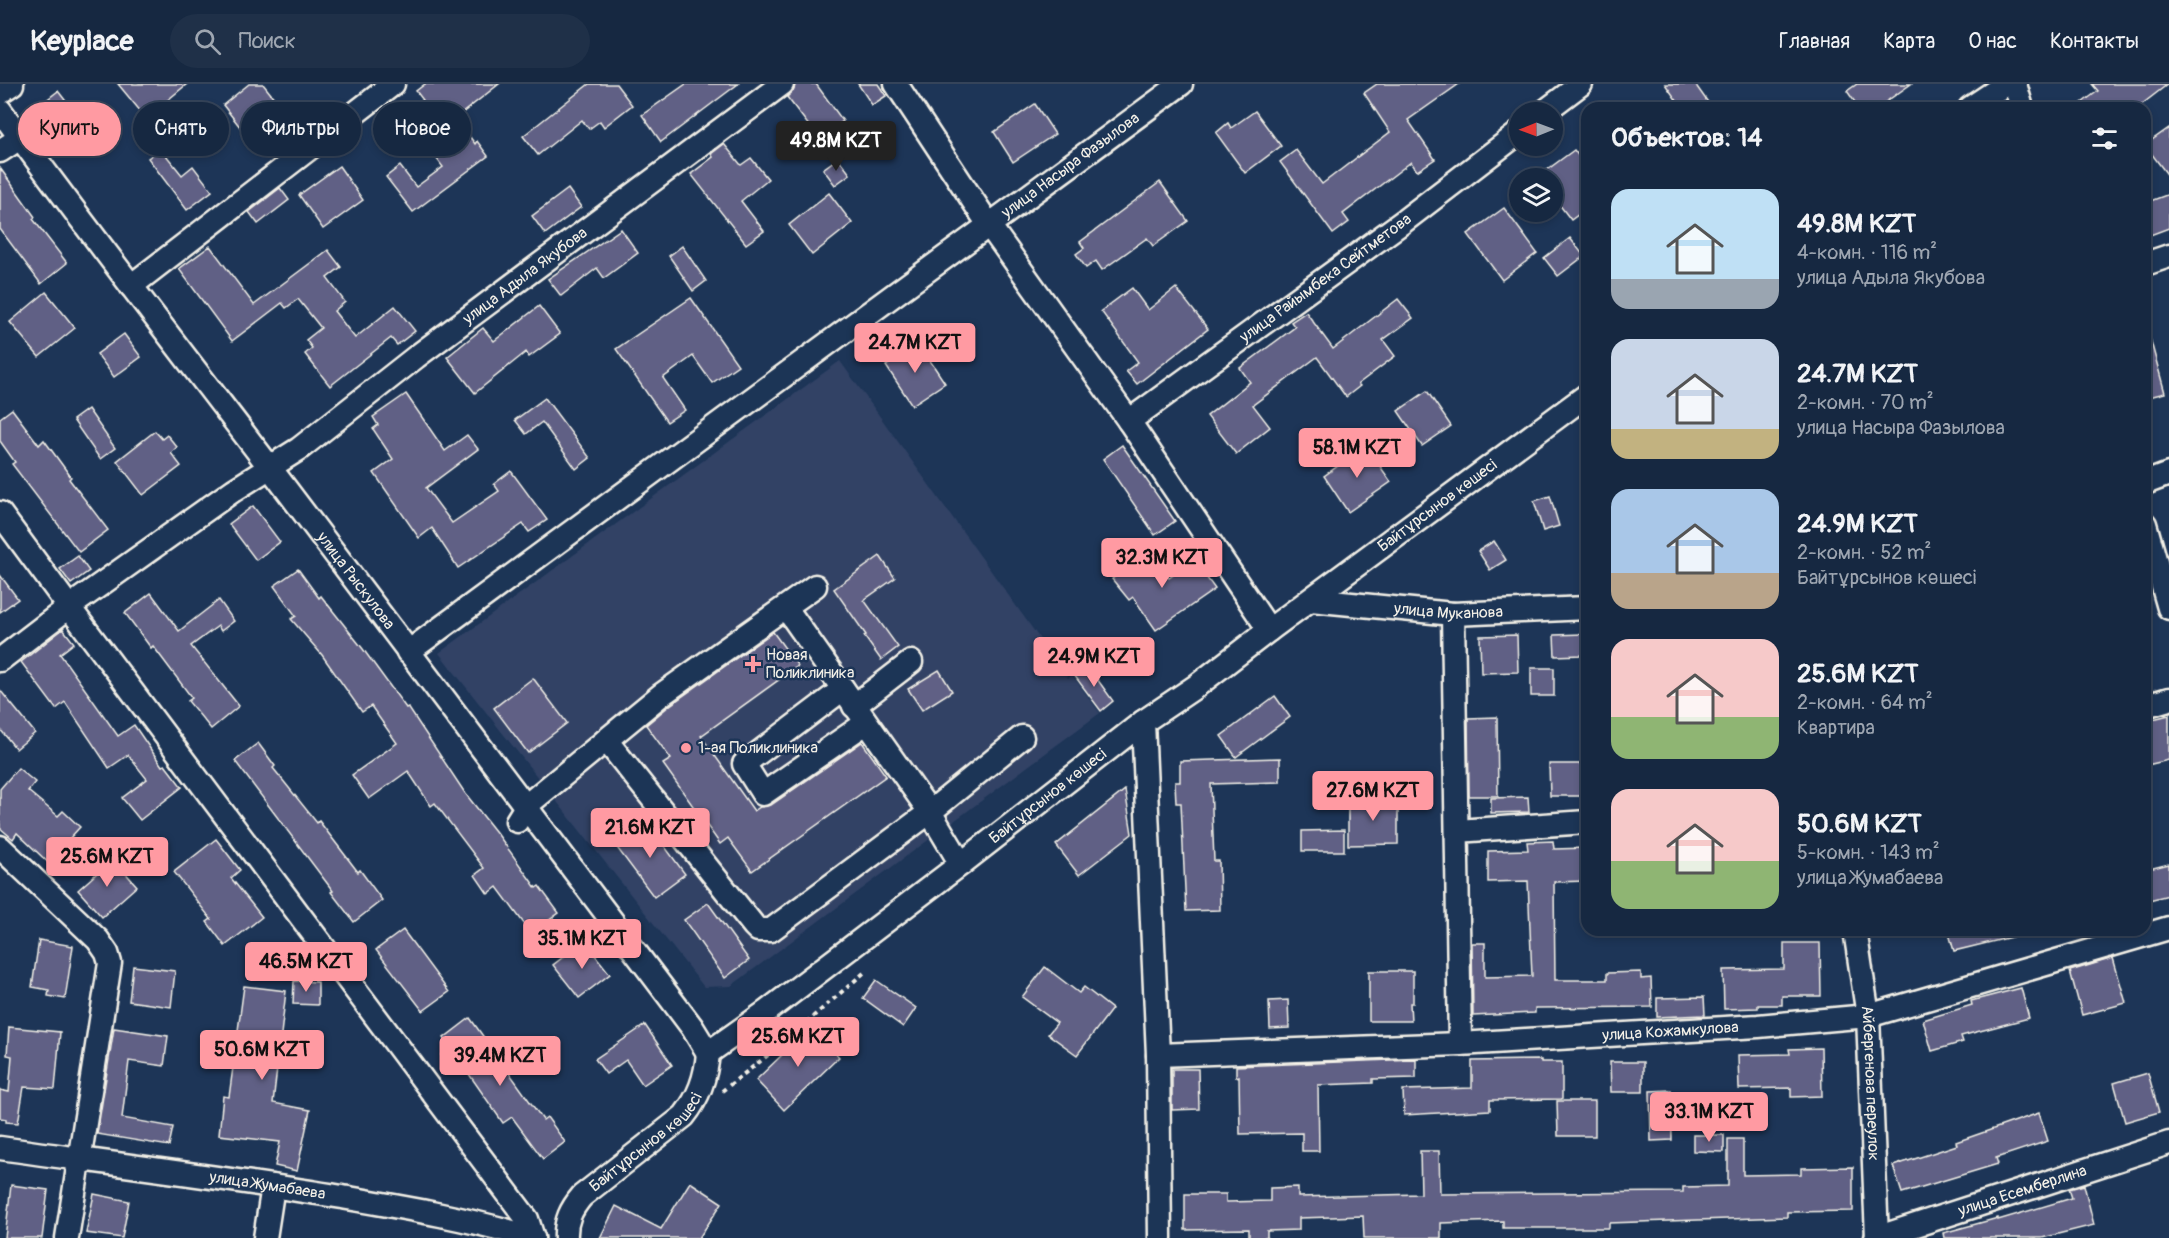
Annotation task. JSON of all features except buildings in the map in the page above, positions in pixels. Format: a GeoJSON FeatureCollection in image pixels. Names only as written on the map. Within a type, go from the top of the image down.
{"type":"FeatureCollection","features":[{"type":"Feature","properties":{"kind":"street"},"geometry":{"type":"LineString","coordinates":[[0,92],[12,84]]}},
{"type":"Feature","properties":{"kind":"street"},"geometry":{"type":"LineString","coordinates":[[131,286],[393,84]]}},
{"type":"Feature","properties":{"kind":"street","name":"улица Адыла Якубова"},"geometry":{"type":"LineString","coordinates":[[0,660],[69,607],[257,473],[270,468],[299,449],[416,357],[782,84]]}},
{"type":"Feature","properties":{"kind":"street"},"geometry":{"type":"LineString","coordinates":[[896,84],[989,225],[1129,421],[1269,630]]}},
{"type":"Feature","properties":{"kind":"street","name":"улица Насыра Фазылова"},"geometry":{"type":"LineString","coordinates":[[408,652],[1181,84]]}},
{"type":"Feature","properties":{"kind":"street"},"geometry":{"type":"LineString","coordinates":[[1557,102],[1581,84]]}},
{"type":"Feature","properties":{"kind":"street"},"geometry":{"type":"LineString","coordinates":[[1979,102],[2006,84]]}},
{"type":"Feature","properties":{"kind":"street"},"geometry":{"type":"LineString","coordinates":[[2015,84],[2020,102]]}},
{"type":"Feature","properties":{"kind":"street","name":"улица Рыскулова"},"geometry":{"type":"LineString","coordinates":[[0,110],[18,135]]}},
{"type":"Feature","properties":{"kind":"street"},"geometry":{"type":"LineString","coordinates":[[0,151],[18,139]]}},
{"type":"Feature","properties":{"kind":"street","name":"улица Райымбека Сейтметова"},"geometry":{"type":"LineString","coordinates":[[1129,421],[1509,140]]}},
{"type":"Feature","properties":{"kind":"street","name":"улица Рыскулова"},"geometry":{"type":"LineString","coordinates":[[34,156],[408,652],[522,813],[692,1028],[708,1053]]}},
{"type":"Feature","properties":{"kind":"street"},"geometry":{"type":"LineString","coordinates":[[2151,262],[2169,256]]}},
{"type":"Feature","properties":{"kind":"street","name":"Байтұрсынов көшесі"},"geometry":{"type":"LineString","coordinates":[[566,1238],[565,1224],[573,1207],[582,1196],[684,1116],[694,1104],[704,1082],[708,1053],[766,1012],[961,864],[1143,722],[1195,687],[1581,399]]}},
{"type":"Feature","properties":{"kind":"street"},"geometry":{"type":"LineString","coordinates":[[2151,481],[2169,474]]}},
{"type":"Feature","properties":{"kind":"street"},"geometry":{"type":"LineString","coordinates":[[0,513],[528,1219],[533,1238]]}},
{"type":"Feature","properties":{"kind":"street"},"geometry":{"type":"LineString","coordinates":[[2151,545],[2169,608]]}},
{"type":"Feature","properties":{"kind":"street"},"geometry":{"type":"LineString","coordinates":[[522,813],[661,695],[786,609],[815,586]]}},
{"type":"Feature","properties":{"kind":"street","name":"улица Муканова"},"geometry":{"type":"LineString","coordinates":[[1311,600],[1454,614],[1581,608]]}},
{"type":"Feature","properties":{"kind":"street"},"geometry":{"type":"LineString","coordinates":[[786,609],[930,812],[961,864]]}},
{"type":"Feature","properties":{"kind":"street"},"geometry":{"type":"LineString","coordinates":[[1454,614],[1460,1044]]}},
{"type":"Feature","properties":{"kind":"street"},"geometry":{"type":"LineString","coordinates":[[854,706],[744,764],[763,794],[854,706],[911,662]]}},
{"type":"Feature","properties":{"kind":"street"},"geometry":{"type":"LineString","coordinates":[[2151,704],[2169,699]]}},
{"type":"Feature","properties":{"kind":"street"},"geometry":{"type":"LineString","coordinates":[[1143,722],[1158,1055],[1160,1238]]}},
{"type":"Feature","properties":{"kind":"street"},"geometry":{"type":"LineString","coordinates":[[606,740],[754,926],[764,931],[771,930],[930,812],[1022,736]]}},
{"type":"Feature","properties":{"kind":"street"},"geometry":{"type":"LineString","coordinates":[[1457,831],[1581,822]]}},
{"type":"Feature","properties":{"kind":"street"},"geometry":{"type":"LineString","coordinates":[[0,847],[98,940],[108,958],[108,979],[67,1238]]}},
{"type":"Feature","properties":{"kind":"street","name":"улица Кожамкулова"},"geometry":{"type":"LineString","coordinates":[[2151,933],[2169,928]]}},
{"type":"Feature","properties":{"kind":"street","name":"Айбергенова переулок"},"geometry":{"type":"LineString","coordinates":[[1856,936],[1868,1016],[1876,1238]]}},
{"type":"Feature","properties":{"kind":"street","name":"улица Кожамкулова"},"geometry":{"type":"LineString","coordinates":[[1158,1055],[1460,1044],[1758,1026],[1868,1016],[2142,936]]}},
{"type":"Feature","properties":{"kind":"street","name":"улица Есемберлина"},"geometry":{"type":"LineString","coordinates":[[1876,1238],[2169,1143]]}},
{"type":"Feature","properties":{"kind":"street","name":"улица Жумабаева"},"geometry":{"type":"LineString","coordinates":[[0,1148],[273,1186],[405,1208],[494,1232],[533,1238]]}},
{"type":"Feature","properties":{"kind":"street"},"geometry":{"type":"LineString","coordinates":[[265,1238],[273,1186]]}},
{"type":"Feature","properties":{"kind":"path"},"geometry":{"type":"LineString","coordinates":[[717,1095],[772,1052],[866,971]]}},
{"type":"Feature","properties":{"kind":"shaded area","name":"Новая Поликлиника"},"geometry":{"type":"Polygon","coordinates":[[[840,361],[1068,678],[1072,675],[1100,713],[731,986],[704,987],[439,653],[840,361]]]}},
{"type":"Feature","properties":{"kind":"place","name":"Новая Поликлиника"},"geometry":{"type":"Point","coordinates":[753,664]}},
{"type":"Feature","properties":{"kind":"place","name":"1-ая Поликлиника"},"geometry":{"type":"Point","coordinates":[686,748]}}]}
